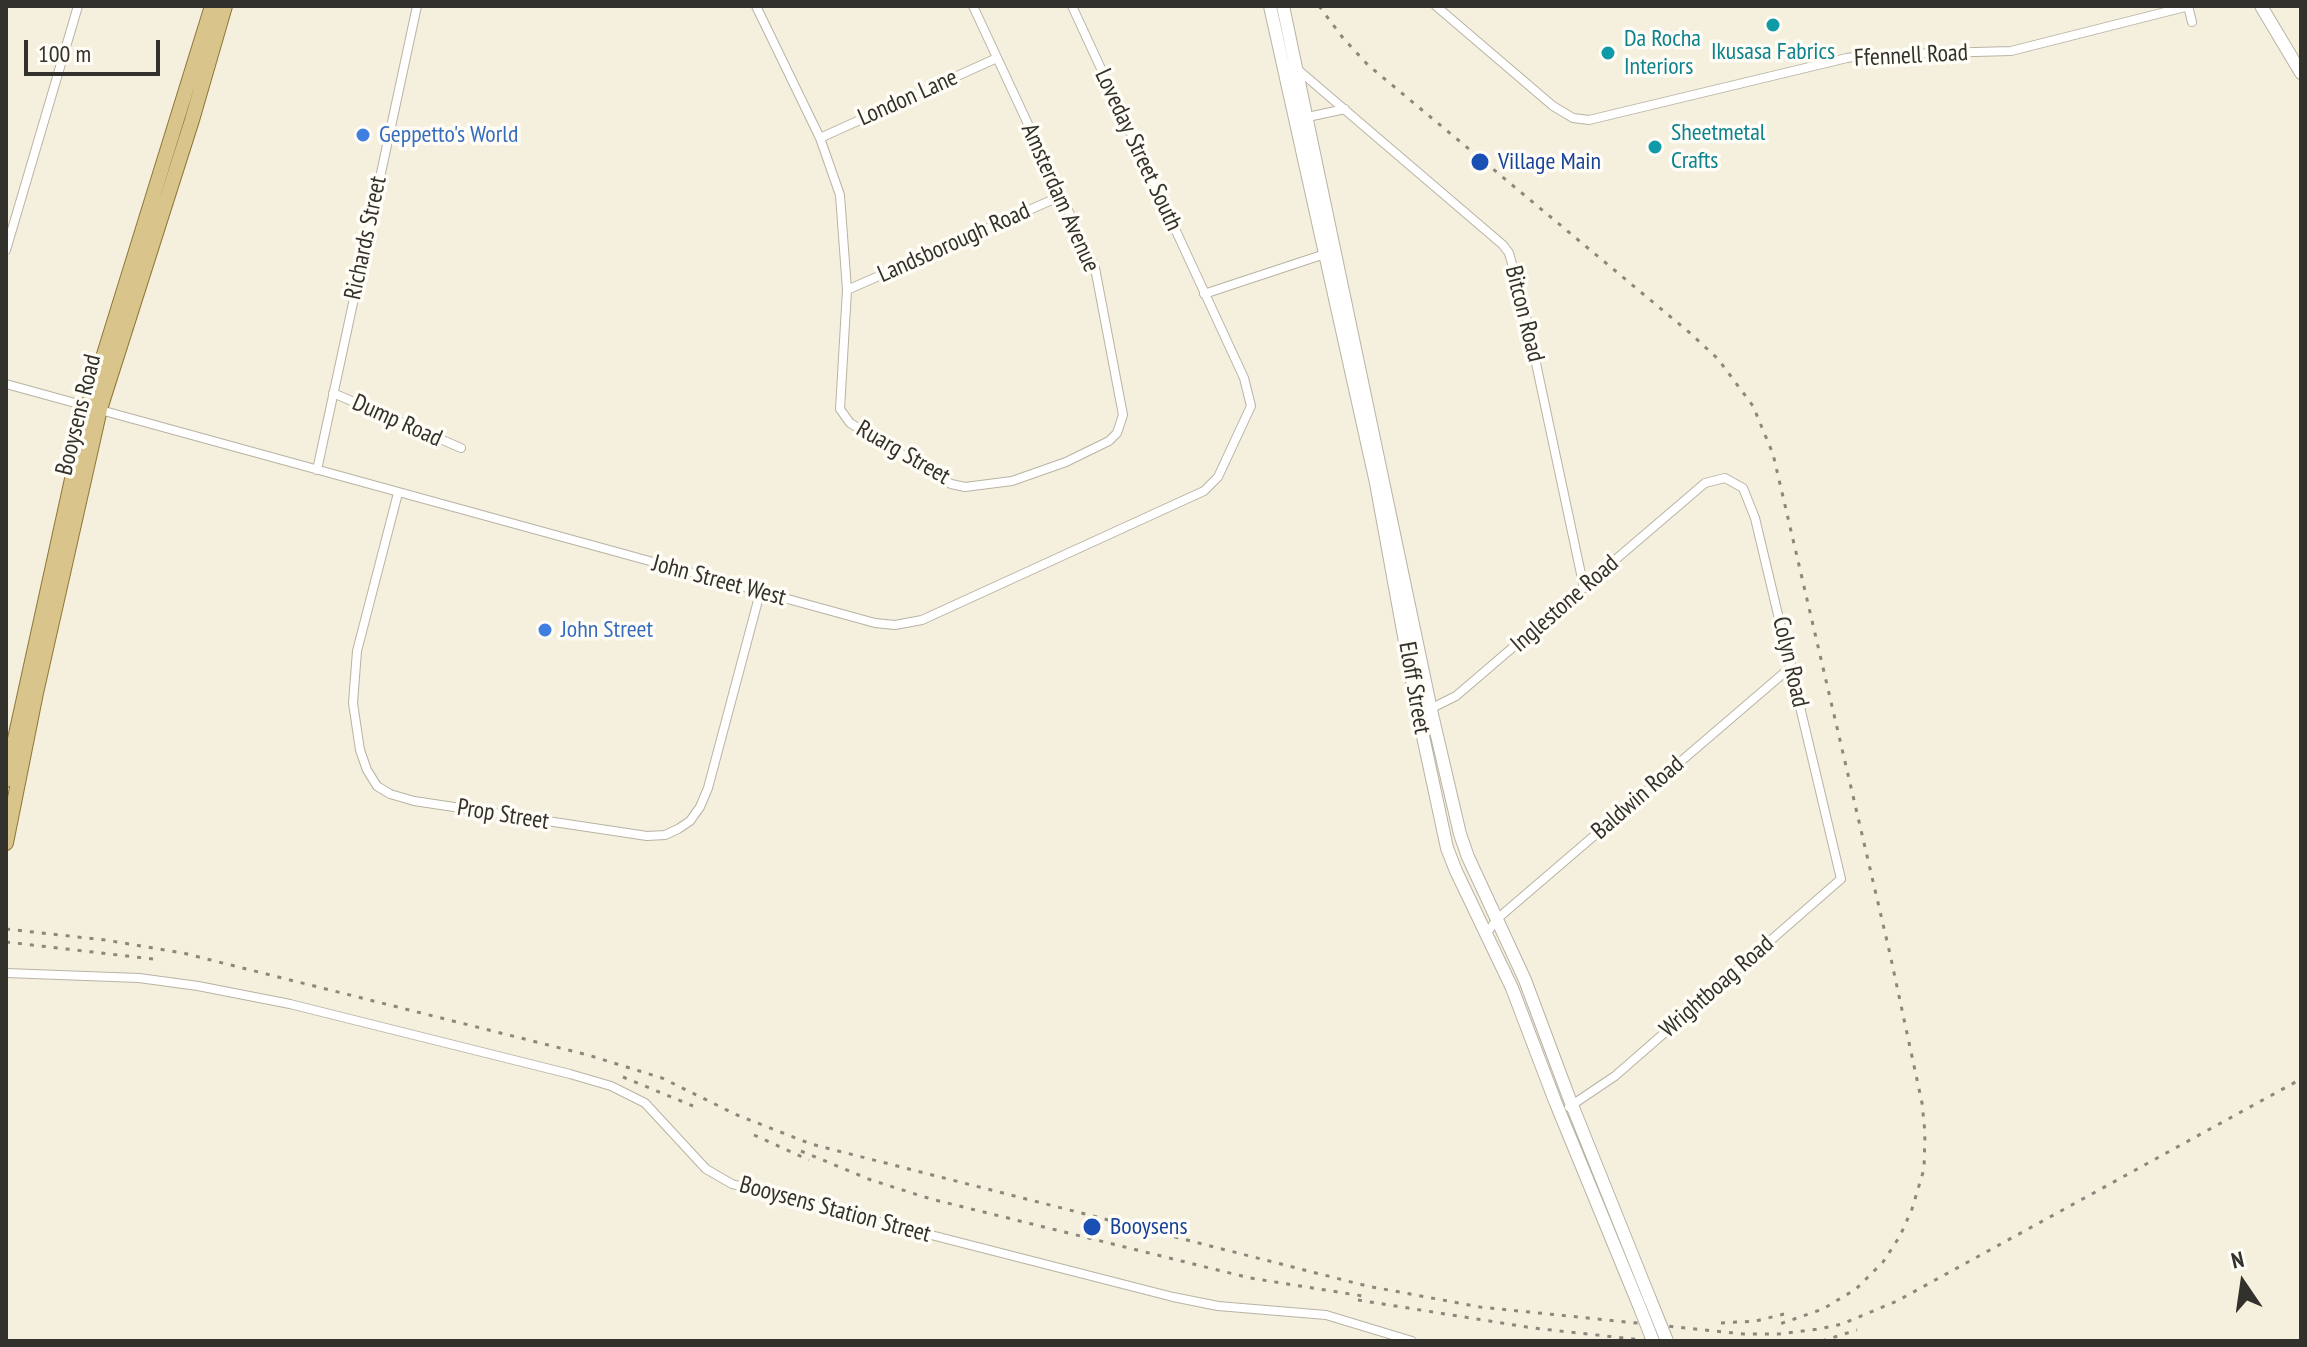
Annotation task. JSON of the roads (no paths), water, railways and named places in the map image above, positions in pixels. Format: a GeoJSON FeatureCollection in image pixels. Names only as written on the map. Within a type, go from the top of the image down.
{"type":"FeatureCollection","features":[{"type":"Feature","properties":{"kind":"main road","name":"Booysens Road"},"geometry":{"type":"LineString","coordinates":[[6,780],[94,408],[212,6]]}},
{"type":"Feature","properties":{"kind":"main road","name":"Booysens Road"},"geometry":{"type":"LineString","coordinates":[[6,843],[94,408],[192,120],[225,6]]}},
{"type":"Feature","properties":{"kind":"street"},"geometry":{"type":"LineString","coordinates":[[6,250],[78,6]]}},
{"type":"Feature","properties":{"kind":"street","name":"Richards Street"},"geometry":{"type":"LineString","coordinates":[[317,470],[417,6]]}},
{"type":"Feature","properties":{"kind":"street"},"geometry":{"type":"LineString","coordinates":[[756,6],[820,138],[840,195],[847,290]]}},
{"type":"Feature","properties":{"kind":"street","name":"Amsterdam Avenue"},"geometry":{"type":"LineString","coordinates":[[973,6],[1095,268],[1123,415],[1121,426],[1109,441]]}},
{"type":"Feature","properties":{"kind":"street","name":"Loveday Street South"},"geometry":{"type":"LineString","coordinates":[[1072,6],[1204,294]]}},
{"type":"Feature","properties":{"kind":"street","name":"Eloff Street"},"geometry":{"type":"LineString","coordinates":[[1270,6],[1302,118]]}},
{"type":"Feature","properties":{"kind":"street","name":"Eloff Street"},"geometry":{"type":"LineString","coordinates":[[1283,6],[1329,253],[1398,573],[1447,848],[1487,933],[1557,1106],[1644,1301],[1667,1341]]}},
{"type":"Feature","properties":{"kind":"street","name":"Ffennell Road"},"geometry":{"type":"LineString","coordinates":[[1436,6],[1553,106],[1573,118],[1589,120],[1847,58],[2011,51],[2188,6]]}},
{"type":"Feature","properties":{"kind":"street"},"geometry":{"type":"LineString","coordinates":[[2188,6],[2192,22]]}},
{"type":"Feature","properties":{"kind":"street"},"geometry":{"type":"LineString","coordinates":[[2261,6],[2301,73]]}},
{"type":"Feature","properties":{"kind":"street"},"geometry":{"type":"LineString","coordinates":[[2270,21],[2272,6]]}},
{"type":"Feature","properties":{"kind":"street","name":"London Lane"},"geometry":{"type":"LineString","coordinates":[[820,138],[997,58]]}},
{"type":"Feature","properties":{"kind":"street","name":"Bitcon Road"},"geometry":{"type":"LineString","coordinates":[[1296,68],[1509,253],[1524,307],[1584,588]]}},
{"type":"Feature","properties":{"kind":"street"},"geometry":{"type":"LineString","coordinates":[[1302,118],[1345,109]]}},
{"type":"Feature","properties":{"kind":"street","name":"Landsborough Road"},"geometry":{"type":"LineString","coordinates":[[847,290],[1061,196]]}},
{"type":"Feature","properties":{"kind":"street"},"geometry":{"type":"LineString","coordinates":[[1204,294],[1329,253]]}},
{"type":"Feature","properties":{"kind":"street","name":"Ruarg Street"},"geometry":{"type":"LineString","coordinates":[[847,290],[840,409],[850,423],[951,484],[965,487],[1001,483],[1037,474],[1109,441]]}},
{"type":"Feature","properties":{"kind":"street","name":"John Street West"},"geometry":{"type":"LineString","coordinates":[[6,384],[760,593],[875,623],[895,625],[914,623],[950,609],[1204,491],[1218,477],[1251,406],[1244,378],[1204,294]]}},
{"type":"Feature","properties":{"kind":"street","name":"Dump Road"},"geometry":{"type":"LineString","coordinates":[[333,393],[461,448]]}},
{"type":"Feature","properties":{"kind":"street","name":"Colyn Road"},"geometry":{"type":"LineString","coordinates":[[1705,483],[1725,478],[1734,481],[1743,488],[1749,499],[1792,666],[1841,879]]}},
{"type":"Feature","properties":{"kind":"street","name":"Inglestone Road"},"geometry":{"type":"LineString","coordinates":[[1424,712],[1456,696],[1705,483]]}},
{"type":"Feature","properties":{"kind":"street","name":"Prop Street"},"geometry":{"type":"LineString","coordinates":[[398,493],[357,651],[353,703],[360,750],[367,770],[377,786],[390,794],[414,801],[647,836],[665,835],[678,829],[690,821],[708,788],[760,593]]}},
{"type":"Feature","properties":{"kind":"street","name":"Baldwin Road"},"geometry":{"type":"LineString","coordinates":[[1487,933],[1497,919],[1792,666]]}},
{"type":"Feature","properties":{"kind":"street","name":"Eloff Street"},"geometry":{"type":"LineString","coordinates":[[1424,712],[1460,834],[1525,980],[1619,1240]]}},
{"type":"Feature","properties":{"kind":"street","name":"Wrightboag Road"},"geometry":{"type":"LineString","coordinates":[[1557,1106],[1592,1093],[1841,879]]}},
{"type":"Feature","properties":{"kind":"street","name":"Booysens Station Street"},"geometry":{"type":"LineString","coordinates":[[6,973],[139,978],[209,988],[290,1004],[570,1074],[611,1086],[645,1103],[706,1169],[732,1184],[1173,1297],[1218,1306],[1326,1315],[1412,1341]]}},
{"type":"Feature","properties":{"kind":"street"},"geometry":{"type":"LineString","coordinates":[[1526,1024],[1539,1018]]}},
{"type":"Feature","properties":{"kind":"street","name":"Eloff Street"},"geometry":{"type":"LineString","coordinates":[[1644,1301],[1653,1341]]}},
{"type":"Feature","properties":{"kind":"railway"},"geometry":{"type":"LineString","coordinates":[[1319,6],[1368,65],[1718,359],[1753,406],[1773,454],[1890,954],[1922,1103],[1925,1133],[1924,1169],[1912,1209],[1900,1236],[1883,1262],[1856,1289],[1823,1309],[1774,1326]]}},
{"type":"Feature","properties":{"kind":"railway"},"geometry":{"type":"LineString","coordinates":[[6,929],[105,940],[183,953],[588,1055],[662,1078],[737,1115],[811,1144],[1367,1286],[1480,1307],[1744,1334],[1819,1329],[1842,1324],[1897,1301],[2301,1079]]}},
{"type":"Feature","properties":{"kind":"railway"},"geometry":{"type":"LineString","coordinates":[[6,942],[153,959]]}},
{"type":"Feature","properties":{"kind":"railway"},"geometry":{"type":"LineString","coordinates":[[623,1077],[693,1106]]}},
{"type":"Feature","properties":{"kind":"railway"},"geometry":{"type":"LineString","coordinates":[[754,1135],[809,1160]]}},
{"type":"Feature","properties":{"kind":"railway"},"geometry":{"type":"LineString","coordinates":[[801,1151],[871,1180],[931,1199],[1250,1278],[1369,1297]]}},
{"type":"Feature","properties":{"kind":"railway"},"geometry":{"type":"LineString","coordinates":[[1358,1300],[1533,1328],[1651,1341]]}},
{"type":"Feature","properties":{"kind":"railway"},"geometry":{"type":"LineString","coordinates":[[1721,1323],[1756,1321],[1784,1314]]}},
{"type":"Feature","properties":{"kind":"railway"},"geometry":{"type":"LineString","coordinates":[[1822,1341],[1857,1330]]}},
{"type":"Feature","properties":{"kind":"place","name":"Ikusasa Fabrics"},"geometry":{"type":"Point","coordinates":[1773,25]}},
{"type":"Feature","properties":{"kind":"place","name":"Da Rocha Interiors"},"geometry":{"type":"Point","coordinates":[1608,53]}},
{"type":"Feature","properties":{"kind":"place","name":"Geppetto's World"},"geometry":{"type":"Point","coordinates":[363,135]}},
{"type":"Feature","properties":{"kind":"place","name":"Sheetmetal Crafts"},"geometry":{"type":"Point","coordinates":[1655,147]}},
{"type":"Feature","properties":{"kind":"place","name":"Village Main"},"geometry":{"type":"Point","coordinates":[1480,162]}},
{"type":"Feature","properties":{"kind":"place","name":"John Street"},"geometry":{"type":"Point","coordinates":[545,630]}},
{"type":"Feature","properties":{"kind":"place","name":"Booysens"},"geometry":{"type":"Point","coordinates":[1092,1227]}}]}
